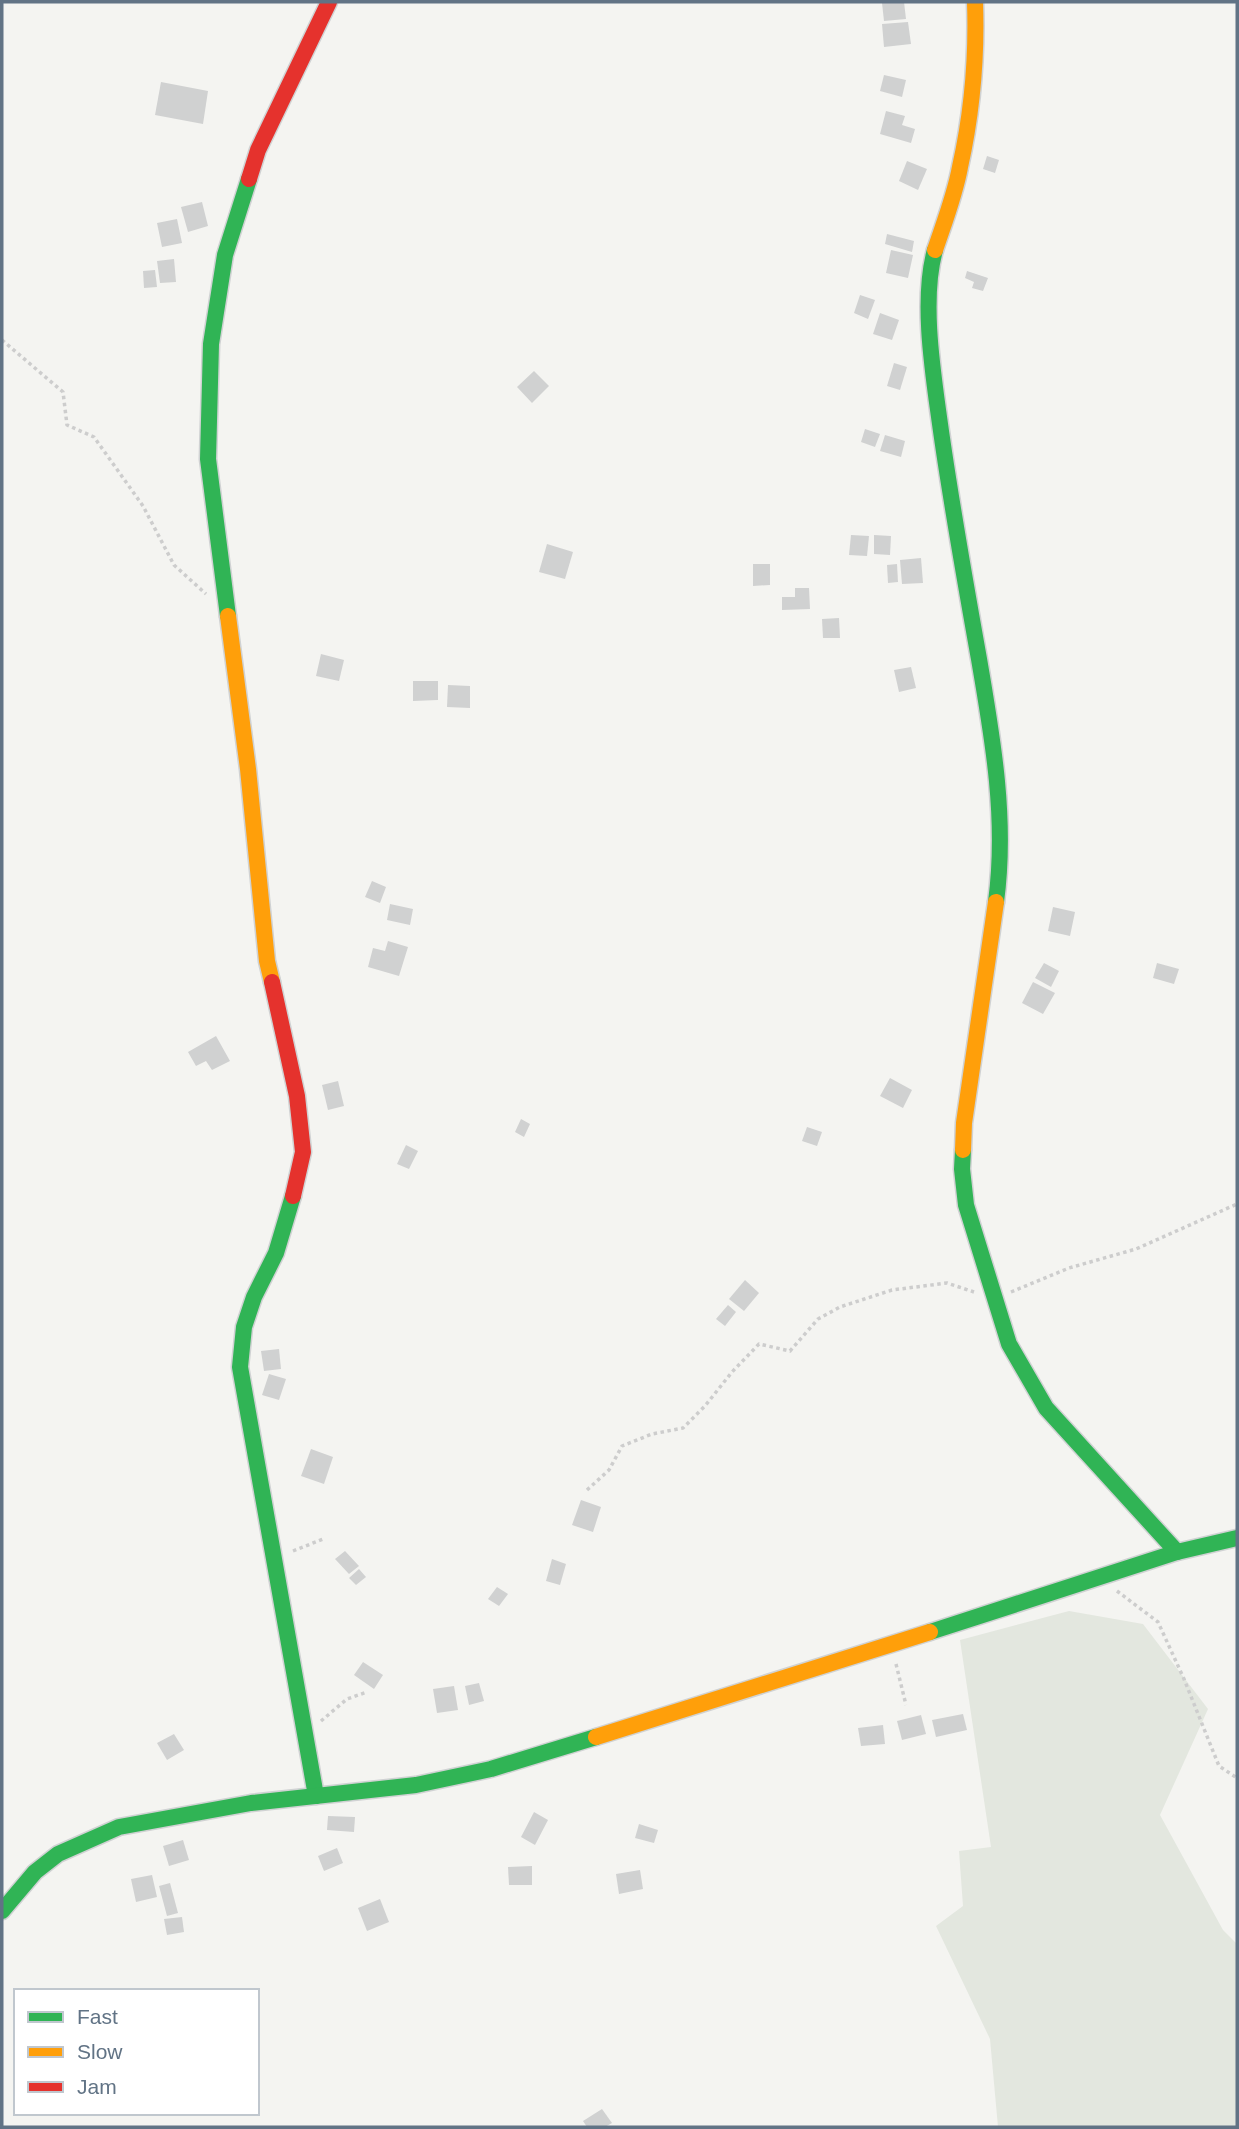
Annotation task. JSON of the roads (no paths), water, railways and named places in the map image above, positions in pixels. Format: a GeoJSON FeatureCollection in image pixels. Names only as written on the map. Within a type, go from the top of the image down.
{"type":"FeatureCollection","features":[{"type":"Feature","properties":{"kind":"street"},"geometry":{"type":"LineString","coordinates":[[316,1796],[240,1367],[244,1327],[288,1219],[303,1152],[297,1096],[267,961],[248,769],[208,459],[211,344],[225,255],[258,150],[328,2]]}},
{"type":"Feature","properties":{"kind":"street"},"geometry":{"type":"LineString","coordinates":[[975,2],[976,34],[971,109],[960,170],[934,254],[929,307],[936,394],[946,468],[995,754],[1001,832],[997,896],[964,1123],[962,1169],[966,1205],[1009,1344],[1046,1408],[1177,1552]]}},
{"type":"Feature","properties":{"kind":"street"},"geometry":{"type":"LineString","coordinates":[[2,1910],[34,1872],[58,1854],[119,1827],[251,1803],[416,1785],[491,1769],[891,1645],[1177,1552],[1237,1538]]}}]}
